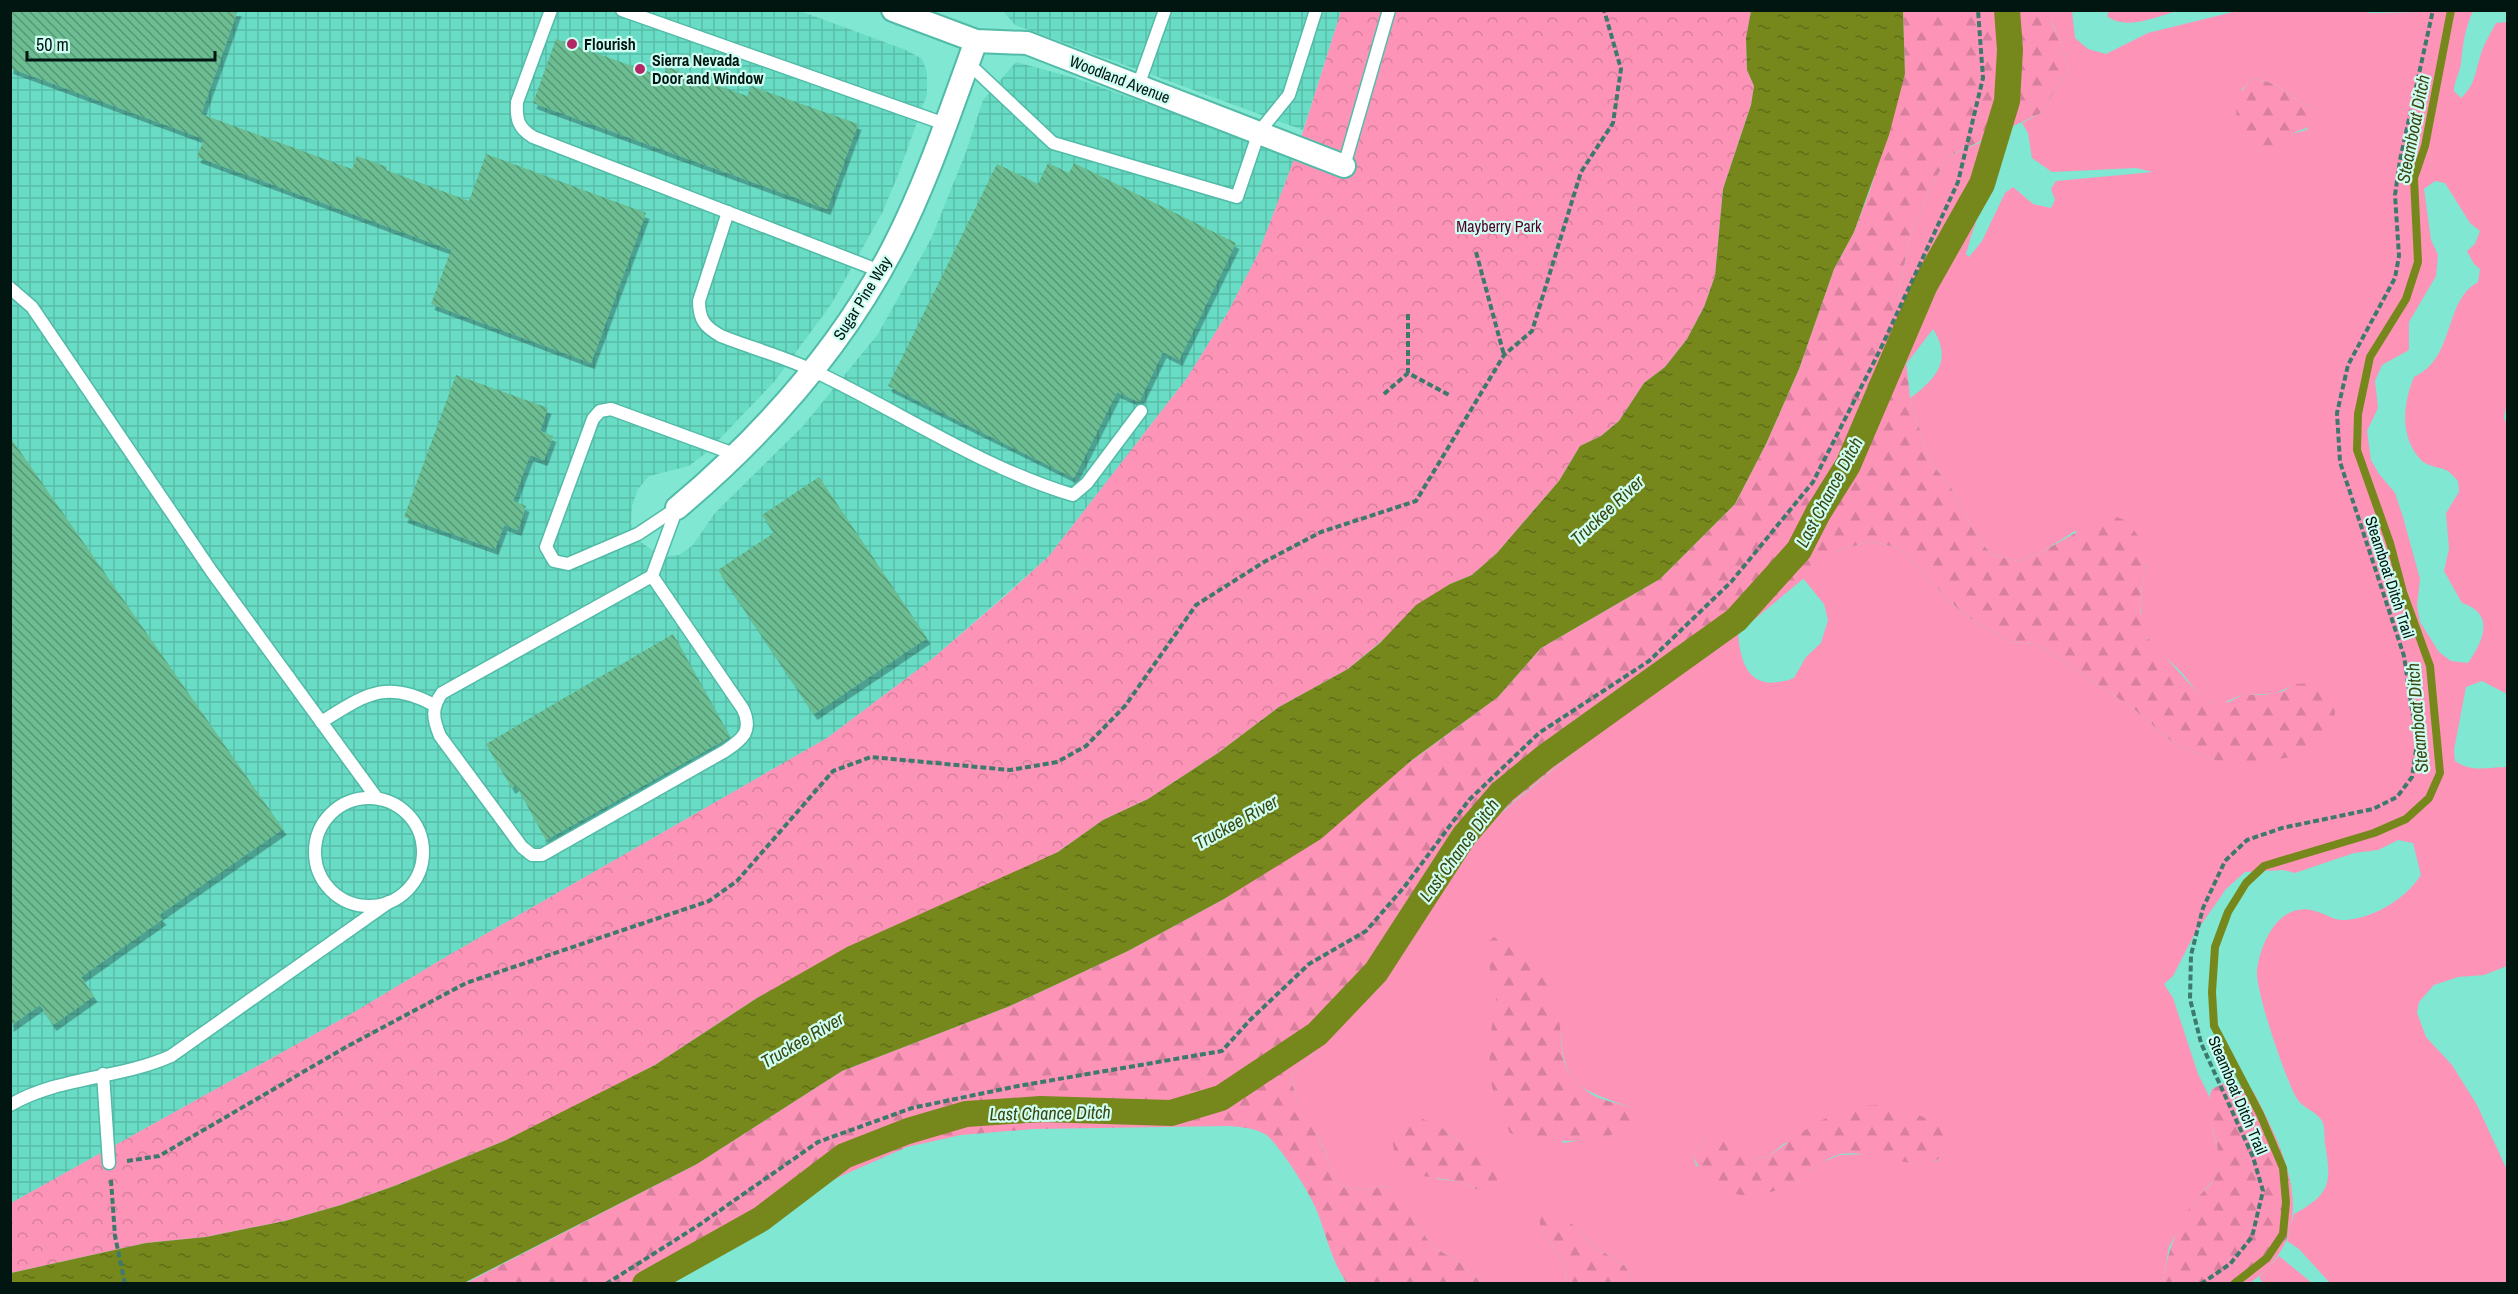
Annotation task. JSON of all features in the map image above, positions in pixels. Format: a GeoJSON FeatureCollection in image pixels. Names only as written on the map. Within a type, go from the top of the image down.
{"type":"FeatureCollection","features":[{"type":"Feature","properties":{"kind":"street","name":"Woodland Avenue"},"geometry":{"type":"LineString","coordinates":[[893,10],[976,41],[1027,43],[1344,166]]}},
{"type":"Feature","properties":{"kind":"street","name":"Sugar Pine Way"},"geometry":{"type":"LineString","coordinates":[[677,508],[771,422],[813,371],[860,306],[880,271],[923,182],[976,41]]}},
{"type":"Feature","properties":{"kind":"lane"},"geometry":{"type":"LineString","coordinates":[[551,10],[517,102],[516,116],[521,129],[533,137],[880,271]]}},
{"type":"Feature","properties":{"kind":"lane"},"geometry":{"type":"LineString","coordinates":[[622,10],[945,124]]}},
{"type":"Feature","properties":{"kind":"lane"},"geometry":{"type":"LineString","coordinates":[[1138,86],[1165,10]]}},
{"type":"Feature","properties":{"kind":"lane"},"geometry":{"type":"LineString","coordinates":[[968,63],[1053,143],[1237,197],[1259,132],[1289,95],[1316,10]]}},
{"type":"Feature","properties":{"kind":"lane"},"geometry":{"type":"LineString","coordinates":[[1344,166],[1389,10]]}},
{"type":"Feature","properties":{"kind":"lane"},"geometry":{"type":"LineString","coordinates":[[728,212],[699,301],[699,315],[707,328],[720,336],[813,371],[930,433],[1032,483],[1073,495],[1087,483],[1141,411]]}},
{"type":"Feature","properties":{"kind":"lane"},"geometry":{"type":"LineString","coordinates":[[10,288],[32,307],[212,572],[376,797]]}},
{"type":"Feature","properties":{"kind":"lane"},"geometry":{"type":"LineString","coordinates":[[677,508],[638,534],[568,564],[554,561],[546,547],[593,419],[600,411],[611,409],[737,455]]}},
{"type":"Feature","properties":{"kind":"lane"},"geometry":{"type":"LineString","coordinates":[[652,576],[748,720],[748,730],[742,739],[725,751],[542,855],[532,855],[522,847],[441,736],[434,722],[434,705],[442,693],[652,576],[677,508]]}},
{"type":"Feature","properties":{"kind":"lane"},"geometry":{"type":"LineString","coordinates":[[321,722],[357,700],[397,690],[413,693],[434,705]]}},
{"type":"Feature","properties":{"kind":"lane"},"geometry":{"type":"LineString","coordinates":[[10,1105],[51,1088],[103,1074],[154,1064],[188,1046],[407,891],[420,872],[424,854],[422,839],[414,821],[406,811],[387,800],[376,797],[350,800],[326,817],[317,834],[316,864],[327,886],[346,901],[369,906],[389,903]]}},
{"type":"Feature","properties":{"kind":"lane"},"geometry":{"type":"LineString","coordinates":[[103,1074],[109,1163]]}},
{"type":"Feature","properties":{"kind":"path"},"geometry":{"type":"LineString","coordinates":[[125,1284],[115,1236],[109,1163],[159,1156],[346,1047],[466,982],[709,901],[737,881],[833,771],[871,757],[1010,770],[1056,762],[1086,746],[1125,705],[1196,605],[1264,562],[1321,532],[1416,501],[1504,355],[1532,331],[1581,172],[1613,123],[1620,69],[1604,10]]}},
{"type":"Feature","properties":{"kind":"path"},"geometry":{"type":"LineString","coordinates":[[606,1284],[699,1225],[818,1142],[912,1108],[1018,1086],[1222,1051],[1250,1020],[1309,964],[1366,931],[1405,886],[1469,800],[1539,733],[1649,662],[1731,582],[1813,482],[1880,350],[1958,182],[1983,78],[1978,10]]}},
{"type":"Feature","properties":{"kind":"path","name":"Steamboat Ditch Trail"},"geometry":{"type":"LineString","coordinates":[[2201,1284],[2230,1264],[2252,1237],[2263,1191],[2253,1157],[2201,1042],[2190,999],[2191,955],[2204,908],[2225,861],[2247,840],[2282,828],[2373,809],[2397,796],[2412,777],[2417,743],[2404,656],[2340,462],[2337,414],[2348,365],[2395,278],[2399,256],[2395,195],[2400,160],[2433,10]]}},
{"type":"Feature","properties":{"kind":"path"},"geometry":{"type":"LineString","coordinates":[[1476,252],[1504,355]]}},
{"type":"Feature","properties":{"kind":"path"},"geometry":{"type":"LineString","coordinates":[[1384,394],[1408,373],[1408,314]]}},
{"type":"Feature","properties":{"kind":"path"},"geometry":{"type":"LineString","coordinates":[[1408,373],[1451,396]]}},
{"type":"Feature","properties":{"kind":"shaded area"},"geometry":{"type":"Polygon","coordinates":[[[11,11],[800,11],[906,50],[922,59],[927,72],[927,94],[898,175],[883,211],[832,303],[774,382],[706,453],[689,466],[649,476],[638,489],[632,506],[631,524],[638,540],[652,550],[668,556],[679,555],[693,545],[715,513],[803,426],[878,334],[931,239],[966,152],[983,100],[1016,62],[1075,78],[1295,157],[1258,254],[1228,312],[1187,378],[1049,556],[932,659],[827,738],[449,955],[351,1014],[11,1203],[11,11]]]}},
{"type":"Feature","properties":{"kind":"shaded area"},"geometry":{"type":"Polygon","coordinates":[[[1003,11],[1341,11],[1303,130],[1015,25],[1003,11]]]}},
{"type":"Feature","properties":{"kind":"green space"},"geometry":{"type":"Polygon","coordinates":[[[2109,10],[2176,11],[2132,23],[2107,16],[2109,10]]]}},
{"type":"Feature","properties":{"kind":"green space"},"geometry":{"type":"Polygon","coordinates":[[[2359,10],[2370,13],[2473,11],[2466,30],[2454,87],[2454,91],[2461,98],[2472,83],[2482,50],[2496,23],[2507,22],[2508,397],[2504,418],[2508,426],[2507,694],[2482,681],[2466,687],[2454,750],[2455,761],[2461,765],[2480,768],[2507,767],[2507,966],[2484,975],[2458,977],[2434,985],[2419,1002],[2417,1013],[2426,1037],[2452,1065],[2477,1105],[2507,1170],[2507,1283],[2330,1283],[2299,1249],[2287,1241],[2294,1214],[2321,1194],[2326,1187],[2328,1169],[2322,1121],[2296,1097],[2266,1015],[2257,971],[2262,948],[2274,926],[2292,912],[2303,909],[2345,920],[2367,916],[2388,906],[2407,892],[2421,875],[2413,843],[2398,840],[2378,850],[2354,853],[2295,873],[2283,870],[2245,872],[2226,889],[2194,935],[2173,976],[2164,984],[2173,998],[2198,1074],[2209,1096],[2212,1127],[2220,1159],[2216,1177],[2193,1203],[2169,1247],[2163,1280],[2165,1283],[1635,1283],[1625,1266],[1588,1242],[1580,1229],[1541,1229],[1565,1264],[1566,1283],[1482,1283],[1459,1262],[1433,1247],[1419,1228],[1405,1200],[1385,1186],[1361,1190],[1344,1187],[1331,1167],[1298,1099],[1291,1077],[1328,1037],[1381,986],[1475,842],[1501,813],[1613,720],[1721,647],[1738,631],[1742,657],[1751,675],[1768,682],[1780,682],[1794,678],[1806,657],[1821,643],[1828,620],[1824,604],[1802,577],[1837,551],[1871,541],[1898,548],[1962,613],[2009,642],[2037,644],[2134,709],[2176,745],[2215,760],[2293,684],[2276,692],[2241,696],[2220,703],[2206,700],[2147,636],[2141,610],[2141,592],[2146,564],[2075,531],[2040,553],[2018,561],[1993,555],[1980,542],[1952,489],[1929,460],[1910,398],[1934,376],[1939,368],[1942,350],[1933,329],[1907,363],[1899,291],[1910,236],[1934,181],[1949,156],[2005,132],[1997,163],[1970,238],[1966,254],[1969,257],[1982,241],[2005,193],[2013,187],[2033,204],[2051,208],[2055,200],[2051,189],[2056,181],[2153,172],[2136,168],[2052,172],[2032,158],[2028,133],[2022,123],[2041,113],[2068,69],[2061,40],[2051,21],[2053,11],[2072,11],[2075,38],[2088,49],[2106,54],[2148,33],[2237,11],[2359,10]],[[2253,79],[2241,90],[2290,134],[2307,130],[2316,109],[2263,80],[2253,79]],[[2435,181],[2424,189],[2431,240],[2438,255],[2436,276],[2409,322],[2409,350],[2382,365],[2375,381],[2378,408],[2367,431],[2371,460],[2395,493],[2403,517],[2420,579],[2417,606],[2420,622],[2439,652],[2451,661],[2468,663],[2482,637],[2483,621],[2473,608],[2462,603],[2444,571],[2449,549],[2446,513],[2459,492],[2458,481],[2448,471],[2422,461],[2410,442],[2405,420],[2407,398],[2414,377],[2437,357],[2459,302],[2478,282],[2480,269],[2474,264],[2467,251],[2475,244],[2480,231],[2470,223],[2445,183],[2435,181]],[[1496,998],[1494,1020],[1563,1143],[1608,1136],[1631,1108],[1601,1097],[1580,1085],[1572,1077],[1566,1066],[1561,1033],[1496,998]],[[1441,1127],[1437,1179],[1457,1181],[1478,1190],[1464,1146],[1441,1127]],[[1705,1140],[1693,1155],[1696,1166],[1795,1182],[1822,1162],[1840,1155],[1869,1154],[1915,1163],[1940,1160],[1785,1143],[1768,1157],[1754,1158],[1705,1140]]]}},
{"type":"Feature","properties":{"kind":"green space","name":"Mayberry Park"},"geometry":{"type":"Polygon","coordinates":[[[1341,11],[1751,11],[1746,39],[1747,70],[1754,86],[1751,105],[1723,189],[1715,276],[1704,307],[1687,339],[1665,367],[1644,383],[1619,421],[1601,436],[1580,446],[1559,481],[1497,553],[1472,575],[1450,584],[1348,669],[1279,707],[1218,753],[1148,799],[1103,820],[1058,852],[757,998],[655,1065],[567,1111],[504,1141],[397,1185],[341,1205],[285,1221],[206,1237],[146,1243],[11,1273],[11,1203],[351,1014],[449,955],[827,738],[932,659],[1049,556],[1187,378],[1228,312],[1258,254],[1295,157],[1341,11]]]}},
{"type":"Feature","properties":{"kind":"green space"},"geometry":{"type":"Polygon","coordinates":[[[1903,11],[2053,11],[2051,22],[2061,40],[2068,69],[2041,113],[1949,156],[1934,181],[1910,236],[1899,291],[1910,398],[1929,460],[1952,489],[1980,542],[1993,555],[2018,561],[2040,553],[2098,520],[2114,516],[2127,521],[2139,537],[2146,564],[2140,612],[2148,638],[2197,692],[2212,703],[2229,702],[2242,695],[2264,695],[2284,691],[2293,684],[2320,683],[2329,694],[2335,712],[2334,729],[2321,748],[2305,755],[2250,763],[2215,760],[2176,745],[2134,709],[2037,644],[2009,642],[1962,613],[1898,548],[1871,541],[1837,551],[1721,647],[1613,720],[1500,813],[1475,842],[1381,986],[1328,1037],[1291,1077],[1298,1101],[1344,1187],[1361,1190],[1385,1186],[1406,1200],[1419,1228],[1433,1247],[1459,1262],[1482,1283],[1347,1283],[1333,1257],[1314,1204],[1277,1147],[1261,1132],[1229,1126],[1033,1129],[961,1135],[907,1147],[821,1185],[745,1239],[673,1283],[464,1284],[697,1164],[842,1071],[1010,1006],[1128,951],[1224,899],[1498,697],[1541,648],[1660,579],[1735,504],[1766,444],[1799,369],[1834,269],[1854,232],[1870,190],[1905,74],[1903,11]]]}},
{"type":"Feature","properties":{"kind":"green space"},"geometry":{"type":"Polygon","coordinates":[[[2253,79],[2263,80],[2278,87],[2316,109],[2319,117],[2308,127],[2290,135],[2278,144],[2260,145],[2243,138],[2238,135],[2238,98],[2253,79]]]}},
{"type":"Feature","properties":{"kind":"green space"},"geometry":{"type":"Polygon","coordinates":[[[1494,937],[1526,958],[1543,978],[1558,1013],[1565,1065],[1577,1083],[1592,1095],[1631,1108],[1636,1119],[1626,1128],[1613,1135],[1577,1141],[1523,1137],[1510,1133],[1496,1103],[1491,1082],[1489,1047],[1496,998],[1485,944],[1494,937]]]}},
{"type":"Feature","properties":{"kind":"green space"},"geometry":{"type":"Polygon","coordinates":[[[2226,1082],[2253,1091],[2287,1166],[2292,1192],[2292,1216],[2286,1240],[2273,1262],[2250,1283],[2165,1283],[2163,1281],[2167,1260],[2178,1231],[2193,1203],[2212,1183],[2216,1175],[2218,1154],[2209,1111],[2209,1100],[2212,1089],[2226,1082]]]}},
{"type":"Feature","properties":{"kind":"green space"},"geometry":{"type":"Polygon","coordinates":[[[1885,1104],[1918,1114],[1933,1122],[1946,1133],[1947,1153],[1936,1160],[1924,1163],[1896,1161],[1854,1153],[1841,1154],[1823,1162],[1785,1187],[1762,1194],[1747,1195],[1735,1193],[1711,1180],[1700,1169],[1693,1155],[1705,1140],[1720,1140],[1754,1158],[1768,1157],[1815,1123],[1853,1107],[1885,1104]]]}},
{"type":"Feature","properties":{"kind":"green space"},"geometry":{"type":"Polygon","coordinates":[[[1421,1118],[1441,1127],[1464,1146],[1481,1147],[1501,1172],[1494,1186],[1478,1190],[1457,1181],[1409,1174],[1395,1160],[1392,1136],[1401,1123],[1421,1118]]]}},
{"type":"Feature","properties":{"kind":"green space"},"geometry":{"type":"Polygon","coordinates":[[[1546,1209],[1580,1229],[1588,1242],[1625,1266],[1635,1283],[1566,1283],[1565,1264],[1541,1229],[1539,1217],[1546,1209]]]}},
{"type":"Feature","properties":{"kind":"green space"},"geometry":{"type":"Polygon","coordinates":[[[2279,1256],[2312,1283],[2263,1283],[2259,1277],[2279,1256]]]}},
{"type":"Feature","properties":{"kind":"water","name":"Truckee River"},"geometry":{"type":"Polygon","coordinates":[[[1751,11],[1903,11],[1905,74],[1889,135],[1854,232],[1834,269],[1799,369],[1766,444],[1735,504],[1660,579],[1541,648],[1498,697],[1412,760],[1321,839],[1224,899],[1128,951],[1010,1006],[842,1071],[697,1164],[464,1283],[11,1283],[11,1273],[146,1243],[206,1237],[285,1221],[341,1205],[397,1185],[504,1141],[655,1065],[757,998],[847,947],[1058,852],[1103,820],[1148,799],[1218,753],[1279,707],[1348,669],[1380,643],[1416,605],[1450,584],[1472,575],[1497,553],[1559,481],[1580,446],[1601,436],[1619,421],[1644,383],[1665,367],[1687,339],[1704,307],[1715,276],[1723,189],[1751,105],[1754,86],[1747,70],[1746,38],[1751,11]]]}},
{"type":"Feature","properties":{"kind":"building"},"geometry":{"type":"Polygon","coordinates":[[[10,10],[238,10],[201,114],[352,169],[357,156],[387,167],[386,170],[469,201],[486,154],[646,213],[591,363],[431,304],[451,250],[197,157],[204,139],[10,68],[10,10]]]}},
{"type":"Feature","properties":{"kind":"building"},"geometry":{"type":"Polygon","coordinates":[[[556,39],[663,77],[667,67],[747,96],[751,86],[858,124],[827,209],[533,103],[556,39]]]}},
{"type":"Feature","properties":{"kind":"building"},"geometry":{"type":"Polygon","coordinates":[[[1048,163],[1069,173],[1074,163],[1236,243],[1179,360],[1163,352],[1139,402],[1117,392],[1074,478],[888,386],[997,164],[1038,184],[1048,163]]]}},
{"type":"Feature","properties":{"kind":"building"},"geometry":{"type":"Polygon","coordinates":[[[456,375],[548,408],[540,431],[553,436],[544,460],[530,455],[513,501],[526,506],[518,530],[504,525],[495,549],[404,517],[456,375]]]}},
{"type":"Feature","properties":{"kind":"building"},"geometry":{"type":"Polygon","coordinates":[[[10,437],[283,829],[159,915],[163,919],[81,977],[94,996],[53,1025],[40,1005],[10,1026],[10,437]]]}},
{"type":"Feature","properties":{"kind":"building"},"geometry":{"type":"Polygon","coordinates":[[[819,477],[927,638],[814,714],[718,570],[774,533],[762,515],[819,477]]]}},
{"type":"Feature","properties":{"kind":"building"},"geometry":{"type":"Polygon","coordinates":[[[673,634],[730,737],[546,840],[516,785],[512,788],[486,744],[673,634]]]}},
{"type":"Feature","properties":{"kind":"waterway","name":"Last Chance Ditch"},"geometry":{"type":"LineString","coordinates":[[645,1284],[761,1219],[844,1156],[908,1131],[966,1114],[1041,1109],[1171,1113],[1221,1098],[1317,1034],[1376,972],[1464,836],[1501,793],[1545,757],[1736,620],[1799,550],[1818,513],[1848,465],[1925,285],[1982,184],[2007,101],[2010,50],[2007,10]]}},
{"type":"Feature","properties":{"kind":"waterway","name":"Steamboat Ditch"},"geometry":{"type":"LineString","coordinates":[[2234,1284],[2267,1258],[2283,1234],[2286,1202],[2283,1168],[2260,1114],[2214,1026],[2212,992],[2215,947],[2228,912],[2246,883],[2264,866],[2374,833],[2406,819],[2429,798],[2440,773],[2430,666],[2403,592],[2390,543],[2357,450],[2358,414],[2370,357],[2406,299],[2418,262],[2414,178],[2425,146],[2451,10]]}},
{"type":"Feature","properties":{"kind":"place","name":"Flourish"},"geometry":{"type":"Point","coordinates":[572,44]}},
{"type":"Feature","properties":{"kind":"place","name":"Sierra Nevada Door and Window"},"geometry":{"type":"Point","coordinates":[640,69]}}]}
